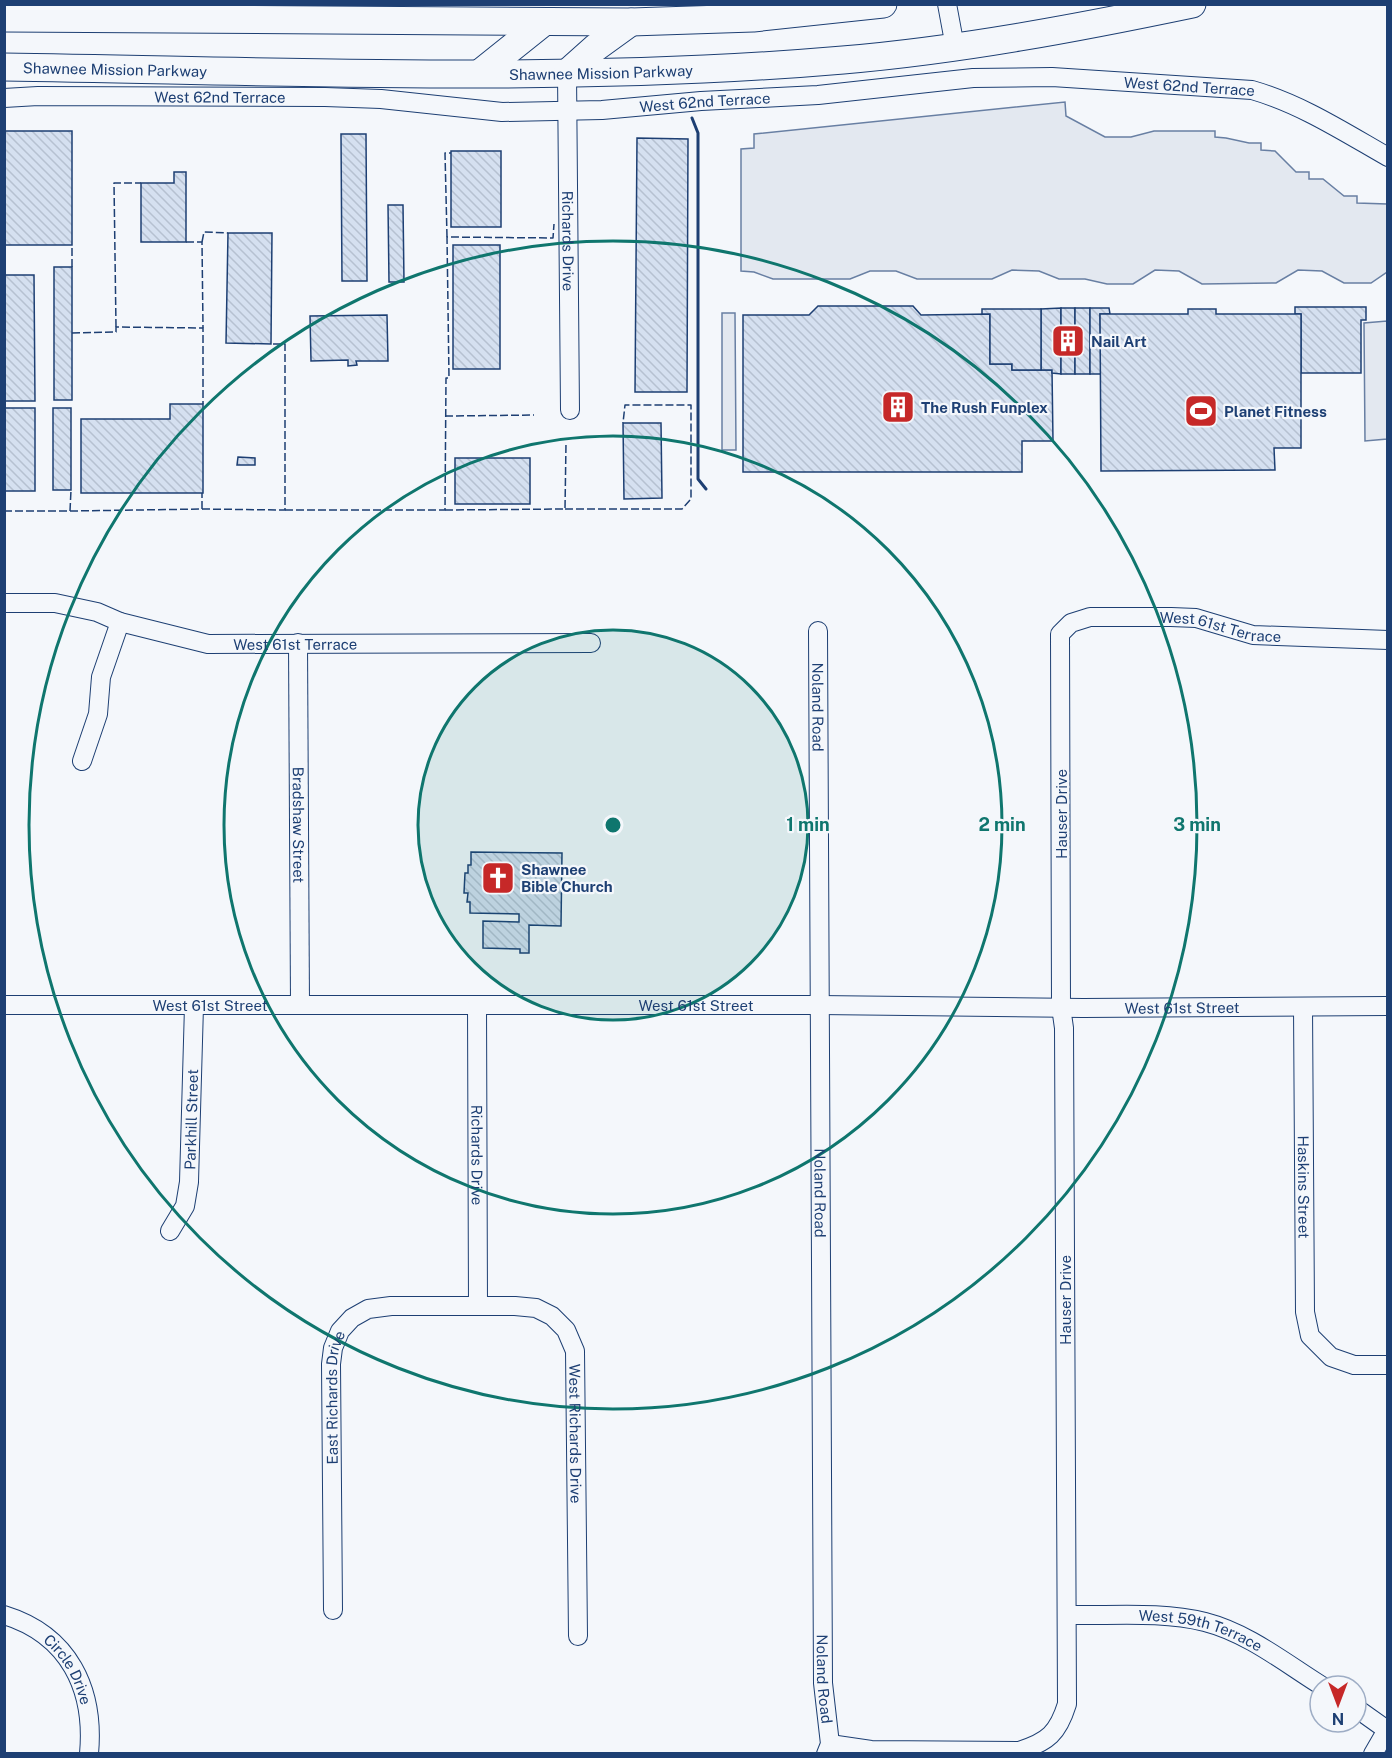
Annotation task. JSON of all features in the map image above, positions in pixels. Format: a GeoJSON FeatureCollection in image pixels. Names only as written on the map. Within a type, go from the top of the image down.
{"type":"FeatureCollection","features":[{"type":"Feature","properties":{"kind":"highway"},"geometry":{"type":"LineString","coordinates":[[4,18],[631,22],[753,18],[883,4]]}},
{"type":"Feature","properties":{"kind":"highway","name":"Shawnee Mission Parkway"},"geometry":{"type":"LineString","coordinates":[[4,67],[480,73],[738,68],[845,60],[955,47],[1192,4]]}},
{"type":"Feature","properties":{"kind":"highway"},"geometry":{"type":"LineString","coordinates":[[480,73],[544,22]]}},
{"type":"Feature","properties":{"kind":"highway"},"geometry":{"type":"LineString","coordinates":[[567,73],[595,48],[631,22]]}},
{"type":"Feature","properties":{"kind":"street"},"geometry":{"type":"LineString","coordinates":[[948,4],[955,47]]}},
{"type":"Feature","properties":{"kind":"street","name":"Richards Drive"},"geometry":{"type":"LineString","coordinates":[[567,73],[570,410]]}},
{"type":"Feature","properties":{"kind":"street","name":"West 62nd Terrace"},"geometry":{"type":"LineString","coordinates":[[4,98],[38,96],[325,97],[381,99],[502,112],[568,111],[818,95],[973,78],[1052,77],[1252,90],[1273,96],[1311,113],[1388,157]]}},
{"type":"Feature","properties":{"kind":"street","name":"West 61st Terrace"},"geometry":{"type":"LineString","coordinates":[[4,603],[55,603],[97,612],[120,622],[208,644],[591,643]]}},
{"type":"Feature","properties":{"kind":"street","name":"West 61st Terrace"},"geometry":{"type":"LineString","coordinates":[[1060,634],[1071,623],[1090,617],[1171,617],[1197,618],[1253,635],[1388,640]]}},
{"type":"Feature","properties":{"kind":"street"},"geometry":{"type":"LineString","coordinates":[[82,760],[98,714],[101,677],[120,622]]}},
{"type":"Feature","properties":{"kind":"street","name":"Noland Road"},"geometry":{"type":"LineString","coordinates":[[818,632],[823,1683],[828,1749]]}},
{"type":"Feature","properties":{"kind":"street","name":"Hauser Drive"},"geometry":{"type":"LineString","coordinates":[[828,1749],[1019,1751],[1038,1745],[1052,1734],[1061,1721],[1066,1704],[1060,634]]}},
{"type":"Feature","properties":{"kind":"street","name":"Bradshaw Street"},"geometry":{"type":"LineString","coordinates":[[298,643],[300,1005]]}},
{"type":"Feature","properties":{"kind":"street","name":"West 61st Street"},"geometry":{"type":"LineString","coordinates":[[4,1005],[1388,1006]]}},
{"type":"Feature","properties":{"kind":"street","name":"Richards Drive"},"geometry":{"type":"LineString","coordinates":[[477,1005],[478,1306]]}},
{"type":"Feature","properties":{"kind":"street","name":"Parkhill Street"},"geometry":{"type":"LineString","coordinates":[[170,1231],[185,1206],[189,1182],[194,1006]]}},
{"type":"Feature","properties":{"kind":"street","name":"Haskins Street"},"geometry":{"type":"LineString","coordinates":[[1303,1007],[1305,1312],[1310,1336],[1331,1357],[1354,1365],[1388,1365]]}},
{"type":"Feature","properties":{"kind":"street","name":"East Richards Drive"},"geometry":{"type":"LineString","coordinates":[[333,1610],[332,1364],[333,1348],[340,1331],[352,1318],[368,1309],[391,1306],[478,1306]]}},
{"type":"Feature","properties":{"kind":"street","name":"West Richards Drive"},"geometry":{"type":"LineString","coordinates":[[478,1306],[536,1308],[552,1316],[566,1330],[575,1352],[578,1636]]}},
{"type":"Feature","properties":{"kind":"street","name":"Circle Drive"},"geometry":{"type":"LineString","coordinates":[[4,1615],[27,1623],[42,1633],[67,1657],[80,1679],[88,1706],[91,1733],[89,1754]]}},
{"type":"Feature","properties":{"kind":"street","name":"West 59th Terrace"},"geometry":{"type":"LineString","coordinates":[[1067,1615],[1174,1617],[1206,1623],[1254,1642],[1308,1677]]}},
{"type":"Feature","properties":{"kind":"street"},"geometry":{"type":"LineString","coordinates":[[1368,1716],[1387,1729],[1373,1754]]}},
{"type":"Feature","properties":{"kind":"shaded area"},"geometry":{"type":"Polygon","coordinates":[[[1065,102],[1066,116],[1105,137],[1131,137],[1154,131],[1215,131],[1215,137],[1261,143],[1261,150],[1275,151],[1296,172],[1309,172],[1309,179],[1323,179],[1344,196],[1357,196],[1357,203],[1387,204],[1387,272],[1371,283],[1344,283],[1322,271],[1298,270],[1276,283],[1202,284],[1179,271],[1155,270],[1133,284],[1107,284],[1085,279],[1059,279],[1039,271],[1012,270],[992,279],[917,279],[896,271],[870,271],[850,279],[773,279],[754,272],[741,271],[741,149],[754,148],[754,134],[1065,102]]]}},
{"type":"Feature","properties":{"kind":"shaded area"},"geometry":{"type":"Polygon","coordinates":[[[722,313],[735,313],[736,450],[722,450],[722,313]]]}},
{"type":"Feature","properties":{"kind":"shaded area"},"geometry":{"type":"Polygon","coordinates":[[[1387,321],[1387,439],[1365,441],[1364,323],[1387,321]]]}},
{"type":"Feature","properties":{"kind":"building"},"geometry":{"type":"Polygon","coordinates":[[[4,131],[72,131],[72,245],[4,245],[4,131]]]}},
{"type":"Feature","properties":{"kind":"building"},"geometry":{"type":"Polygon","coordinates":[[[341,134],[366,134],[367,281],[342,281],[341,134]]]}},
{"type":"Feature","properties":{"kind":"building"},"geometry":{"type":"Polygon","coordinates":[[[637,138],[688,139],[687,392],[635,392],[637,138]]]}},
{"type":"Feature","properties":{"kind":"building"},"geometry":{"type":"Polygon","coordinates":[[[451,151],[501,151],[501,227],[451,227],[451,151]]]}},
{"type":"Feature","properties":{"kind":"building"},"geometry":{"type":"Polygon","coordinates":[[[174,172],[186,172],[186,242],[141,242],[141,183],[174,183],[174,172]]]}},
{"type":"Feature","properties":{"kind":"building"},"geometry":{"type":"Polygon","coordinates":[[[388,205],[403,205],[404,282],[389,282],[388,205]]]}},
{"type":"Feature","properties":{"kind":"building"},"geometry":{"type":"Polygon","coordinates":[[[228,233],[272,233],[271,344],[226,343],[228,233]]]}},
{"type":"Feature","properties":{"kind":"building"},"geometry":{"type":"Polygon","coordinates":[[[453,245],[500,245],[500,369],[453,369],[453,245]]]}},
{"type":"Feature","properties":{"kind":"building"},"geometry":{"type":"Polygon","coordinates":[[[54,267],[72,267],[72,400],[54,400],[54,267]]]}},
{"type":"Feature","properties":{"kind":"building"},"geometry":{"type":"Polygon","coordinates":[[[4,275],[34,275],[35,401],[4,401],[4,275]]]}},
{"type":"Feature","properties":{"kind":"building","name":"The Rush Funplex"},"geometry":{"type":"Polygon","coordinates":[[[818,306],[913,306],[921,315],[990,314],[990,364],[1012,364],[1012,370],[1052,370],[1053,441],[1022,441],[1022,472],[743,472],[743,315],[809,315],[818,306]]]}},
{"type":"Feature","properties":{"kind":"building"},"geometry":{"type":"Polygon","coordinates":[[[1295,307],[1366,307],[1366,320],[1361,320],[1361,373],[1301,373],[1301,314],[1295,314],[1295,307]]]}},
{"type":"Feature","properties":{"kind":"building"},"geometry":{"type":"Polygon","coordinates":[[[1061,308],[1061,374],[1052,373],[1052,370],[1041,370],[1041,309],[1061,308]]]}},
{"type":"Feature","properties":{"kind":"building","name":"Nail Art"},"geometry":{"type":"Polygon","coordinates":[[[1061,308],[1075,308],[1075,374],[1061,374],[1061,308]]]}},
{"type":"Feature","properties":{"kind":"building"},"geometry":{"type":"Polygon","coordinates":[[[1075,308],[1090,308],[1090,374],[1075,374],[1075,308]]]}},
{"type":"Feature","properties":{"kind":"building"},"geometry":{"type":"Polygon","coordinates":[[[1090,308],[1109,308],[1110,314],[1100,314],[1101,374],[1090,374],[1090,308]]]}},
{"type":"Feature","properties":{"kind":"building"},"geometry":{"type":"Polygon","coordinates":[[[982,309],[1041,309],[1041,370],[1012,370],[1012,364],[990,364],[990,314],[982,314],[982,309]]]}},
{"type":"Feature","properties":{"kind":"building","name":"Planet Fitness"},"geometry":{"type":"Polygon","coordinates":[[[1188,309],[1216,309],[1216,314],[1301,314],[1301,448],[1274,448],[1275,470],[1101,471],[1100,314],[1188,314],[1188,309]]]}},
{"type":"Feature","properties":{"kind":"building"},"geometry":{"type":"Polygon","coordinates":[[[387,315],[388,361],[356,361],[357,365],[348,366],[348,360],[311,361],[310,316],[387,315]]]}},
{"type":"Feature","properties":{"kind":"building"},"geometry":{"type":"Polygon","coordinates":[[[170,404],[203,404],[203,493],[81,493],[81,419],[170,419],[170,404]]]}},
{"type":"Feature","properties":{"kind":"building"},"geometry":{"type":"Polygon","coordinates":[[[5,408],[35,408],[35,491],[5,491],[5,408]]]}},
{"type":"Feature","properties":{"kind":"building"},"geometry":{"type":"Polygon","coordinates":[[[53,408],[71,408],[71,490],[53,490],[53,408]]]}},
{"type":"Feature","properties":{"kind":"building"},"geometry":{"type":"Polygon","coordinates":[[[623,423],[661,423],[662,498],[624,499],[623,423]]]}},
{"type":"Feature","properties":{"kind":"building"},"geometry":{"type":"Polygon","coordinates":[[[238,457],[255,458],[255,465],[237,465],[238,457]]]}},
{"type":"Feature","properties":{"kind":"building"},"geometry":{"type":"Polygon","coordinates":[[[455,458],[530,458],[530,504],[455,504],[455,458]]]}},
{"type":"Feature","properties":{"kind":"building","name":"Shawnee Bible Church"},"geometry":{"type":"Polygon","coordinates":[[[471,852],[562,853],[561,926],[529,925],[529,953],[520,953],[520,949],[483,948],[483,921],[519,922],[519,914],[470,913],[470,902],[467,902],[468,893],[464,893],[465,873],[468,873],[468,865],[471,865],[471,852]]]}},
{"type":"Feature","properties":{"kind":"fence"},"geometry":{"type":"LineString","coordinates":[[447,237],[445,153],[451,153]]}},
{"type":"Feature","properties":{"kind":"fence"},"geometry":{"type":"LineString","coordinates":[[116,327],[114,183],[141,183]]}},
{"type":"Feature","properties":{"kind":"fence"},"geometry":{"type":"LineString","coordinates":[[285,510],[445,510],[446,378],[449,378],[447,237],[553,238],[554,224]]}},
{"type":"Feature","properties":{"kind":"fence"},"geometry":{"type":"LineString","coordinates":[[202,242],[204,232],[228,233]]}},
{"type":"Feature","properties":{"kind":"fence"},"geometry":{"type":"LineString","coordinates":[[186,242],[202,242],[203,328]]}},
{"type":"Feature","properties":{"kind":"fence"},"geometry":{"type":"LineString","coordinates":[[72,245],[72,267]]}},
{"type":"Feature","properties":{"kind":"fence"},"geometry":{"type":"LineString","coordinates":[[72,333],[116,332],[116,327],[203,328],[203,404]]}},
{"type":"Feature","properties":{"kind":"fence"},"geometry":{"type":"LineString","coordinates":[[202,509],[285,510],[285,344],[271,344]]}},
{"type":"Feature","properties":{"kind":"fence"},"geometry":{"type":"LineString","coordinates":[[565,509],[682,509],[691,499],[691,405],[625,405],[623,423]]}},
{"type":"Feature","properties":{"kind":"fence"},"geometry":{"type":"LineString","coordinates":[[445,416],[534,415]]}},
{"type":"Feature","properties":{"kind":"fence"},"geometry":{"type":"LineString","coordinates":[[445,510],[565,509],[566,443]]}},
{"type":"Feature","properties":{"kind":"fence"},"geometry":{"type":"LineString","coordinates":[[4,511],[70,511],[71,490]]}},
{"type":"Feature","properties":{"kind":"fence"},"geometry":{"type":"LineString","coordinates":[[70,511],[202,509],[202,493]]}},
{"type":"Feature","properties":{"kind":"wall"},"geometry":{"type":"LineString","coordinates":[[692,118],[698,133],[698,479],[706,489]]}},
{"type":"Feature","properties":{"kind":"place","name":"Nail Art"},"geometry":{"type":"Point","coordinates":[1068,341]}},
{"type":"Feature","properties":{"kind":"place","name":"The Rush Funplex"},"geometry":{"type":"Point","coordinates":[898,407]}},
{"type":"Feature","properties":{"kind":"place","name":"Planet Fitness"},"geometry":{"type":"Point","coordinates":[1201,411]}},
{"type":"Feature","properties":{"kind":"place","name":"Shawnee Bible Church"},"geometry":{"type":"Point","coordinates":[498,878]}}]}
